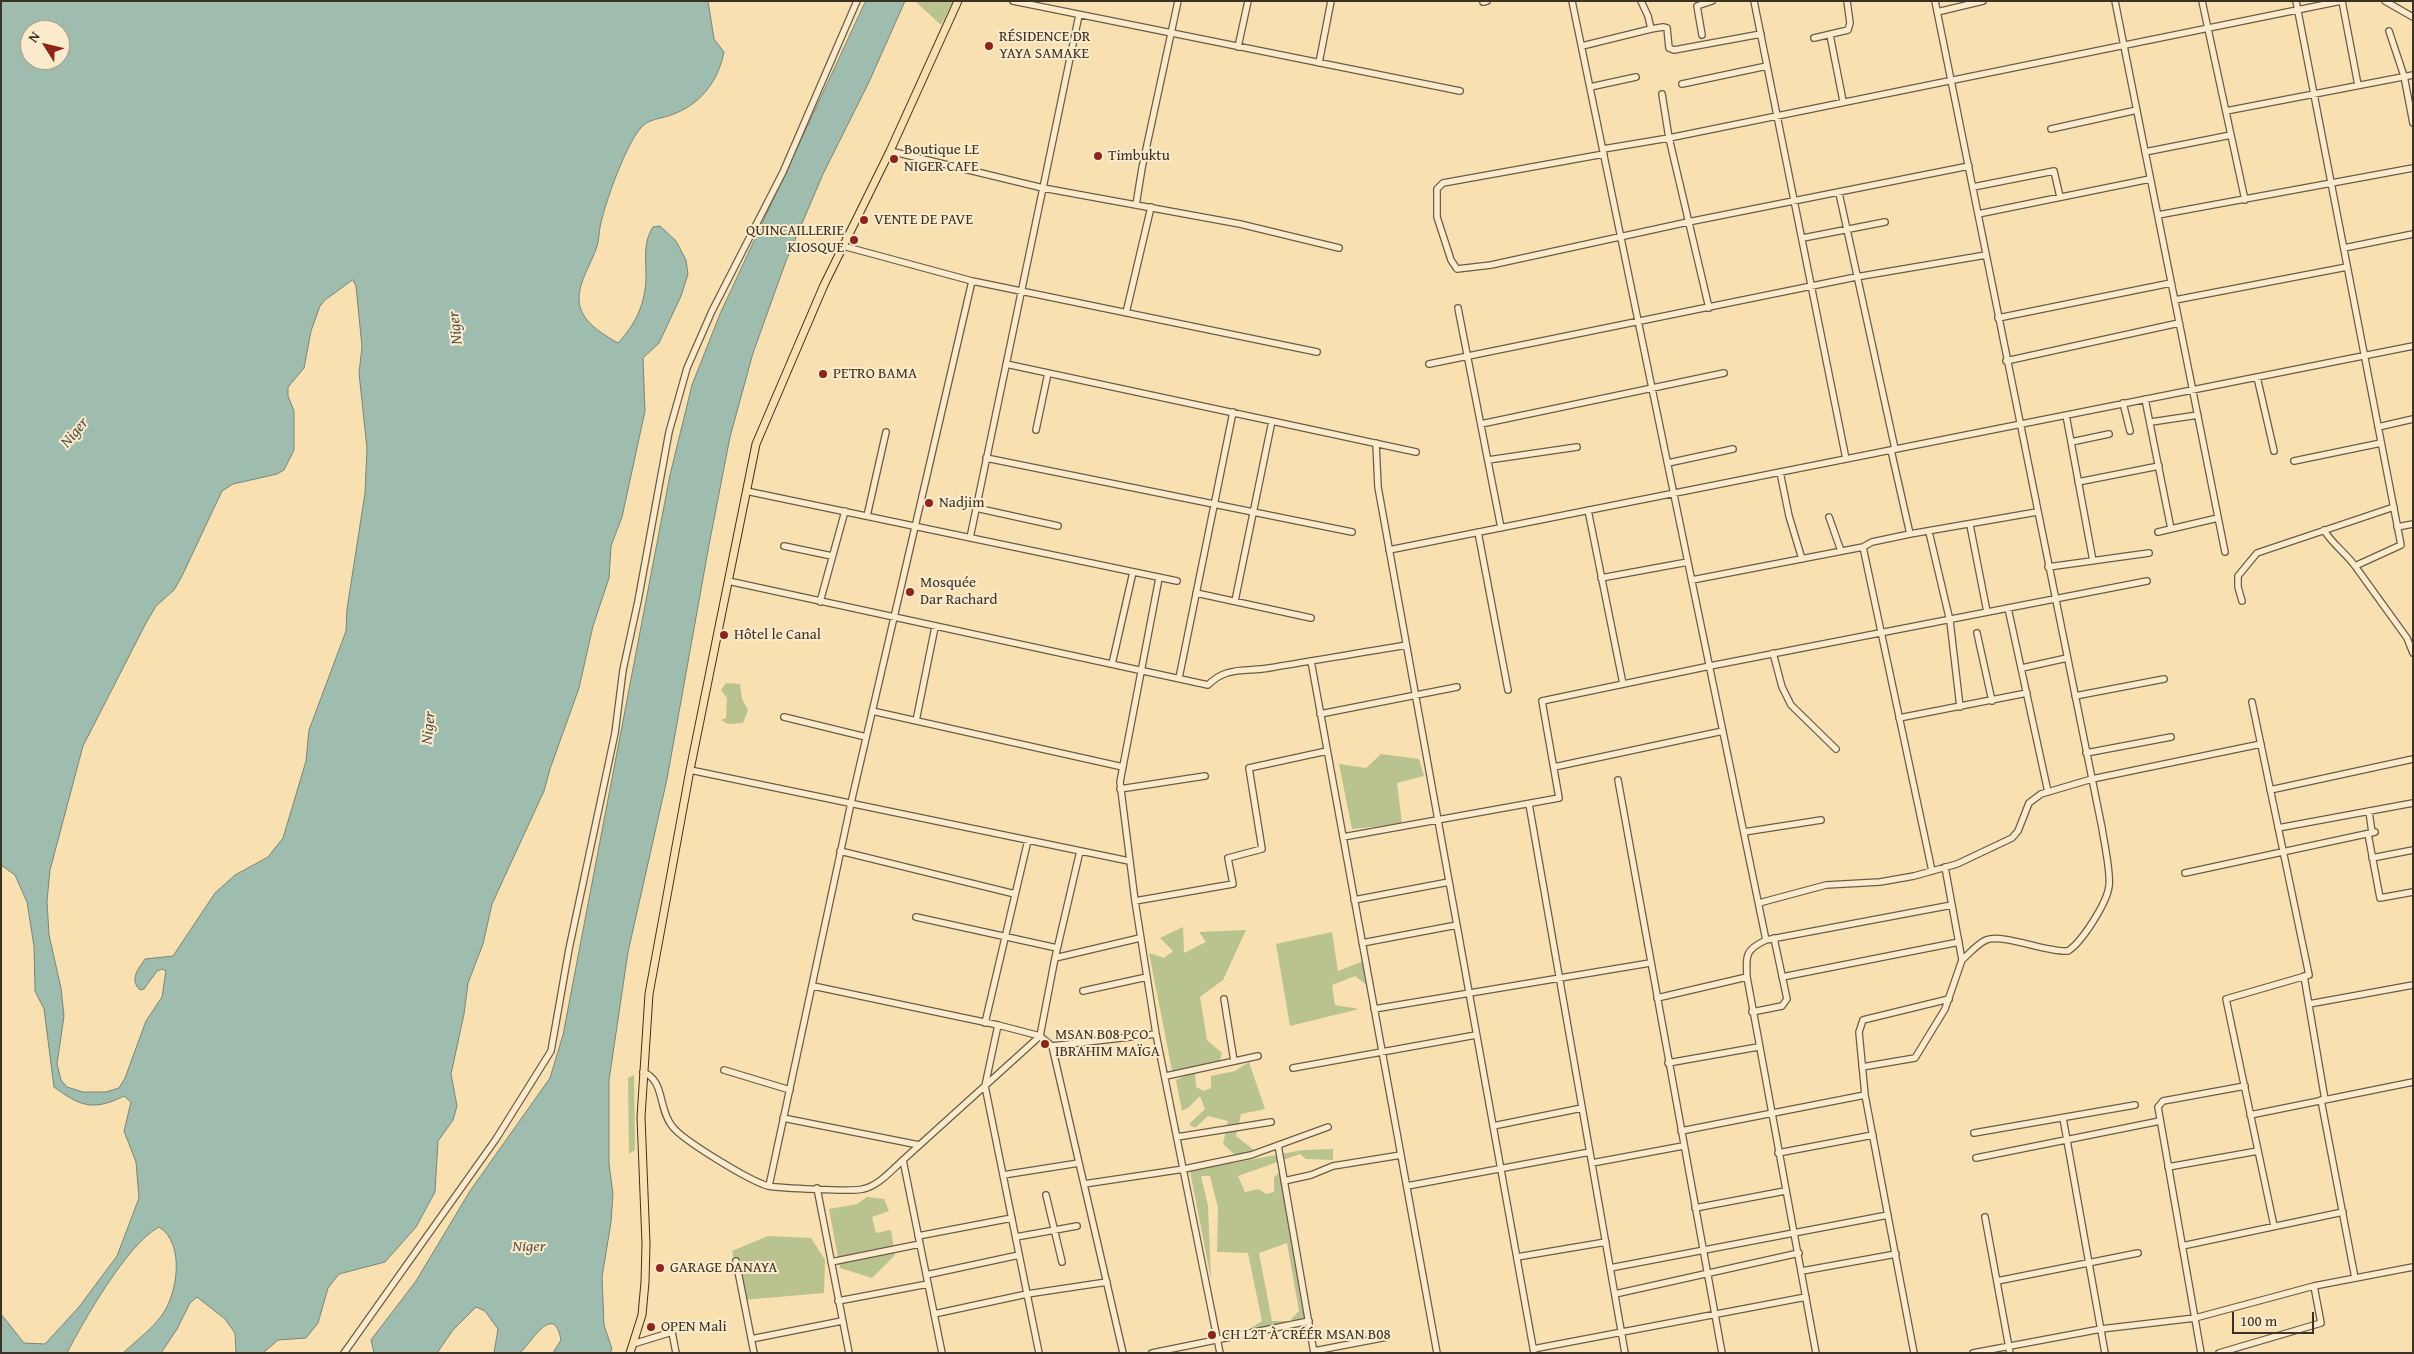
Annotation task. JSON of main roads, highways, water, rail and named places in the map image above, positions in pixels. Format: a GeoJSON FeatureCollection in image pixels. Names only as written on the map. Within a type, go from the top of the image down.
{"type":"FeatureCollection","features":[{"type":"Feature","properties":{"kind":"main road"},"geometry":{"type":"LineString","coordinates":[[630,1353],[642,1315],[645,1273],[646,1244],[641,1117],[649,994],[690,770],[746,491],[760,434],[824,285],[890,151],[958,1]]}},
{"type":"Feature","properties":{"kind":"water"},"geometry":{"type":"Polygon","coordinates":[[[1,1],[708,1],[714,39],[724,52],[717,73],[699,99],[681,111],[648,122],[638,131],[631,142],[602,217],[597,246],[579,293],[580,307],[587,320],[618,343],[635,320],[642,304],[646,286],[646,244],[653,227],[660,226],[676,241],[686,260],[688,274],[681,296],[659,343],[643,358],[645,411],[622,517],[611,546],[609,578],[593,626],[579,688],[544,791],[492,904],[483,944],[468,983],[464,1014],[451,1074],[457,1106],[453,1120],[438,1141],[435,1192],[416,1227],[385,1262],[339,1274],[328,1288],[318,1323],[306,1338],[278,1340],[263,1353],[236,1353],[235,1333],[225,1319],[197,1297],[190,1303],[177,1329],[161,1353],[123,1353],[158,1320],[168,1306],[172,1294],[175,1282],[176,1256],[173,1244],[167,1234],[159,1227],[134,1249],[121,1265],[95,1303],[67,1353],[1,1353],[1,1314],[24,1343],[45,1344],[79,1307],[117,1256],[139,1198],[136,1162],[124,1131],[131,1102],[124,1096],[104,1104],[88,1105],[72,1099],[54,1087],[44,1009],[35,991],[34,946],[27,902],[15,875],[1,865],[1,1]],[[353,280],[325,300],[320,306],[311,331],[304,368],[288,387],[288,396],[294,411],[294,450],[284,470],[277,474],[233,484],[222,491],[182,576],[174,590],[156,606],[146,623],[83,746],[50,870],[47,901],[49,935],[61,988],[64,1016],[57,1064],[61,1080],[67,1087],[83,1092],[106,1092],[119,1088],[125,1078],[146,1021],[162,997],[166,971],[162,969],[157,971],[144,989],[140,990],[135,982],[136,974],[145,959],[173,956],[215,893],[235,875],[268,857],[283,838],[306,761],[309,730],[346,631],[347,609],[365,493],[367,448],[359,373],[362,347],[356,286],[353,280]]]}},
{"type":"Feature","properties":{"kind":"water","name":"Niger"},"geometry":{"type":"Polygon","coordinates":[[[866,1],[905,1],[869,82],[823,174],[786,261],[753,353],[730,437],[667,779],[628,952],[609,1080],[609,1164],[613,1194],[611,1222],[602,1277],[604,1325],[612,1349],[610,1353],[553,1353],[561,1340],[558,1329],[553,1324],[548,1324],[536,1334],[520,1353],[494,1353],[498,1329],[485,1311],[476,1307],[453,1330],[437,1353],[374,1353],[371,1340],[416,1281],[470,1191],[550,1078],[563,1035],[670,475],[692,385],[720,314],[866,1]]]}},
{"type":"Feature","properties":{"kind":"place","name":"RÉSIDENCE DR YAYA SAMAKE"},"geometry":{"type":"Point","coordinates":[989,46]}},
{"type":"Feature","properties":{"kind":"place","name":"Timbuktu"},"geometry":{"type":"Point","coordinates":[1098,156]}},
{"type":"Feature","properties":{"kind":"place","name":"Boutique LE NIGER CAFE"},"geometry":{"type":"Point","coordinates":[894,159]}},
{"type":"Feature","properties":{"kind":"place","name":"VENTE DE PAVE"},"geometry":{"type":"Point","coordinates":[864,220]}},
{"type":"Feature","properties":{"kind":"place","name":"QUINCAILLERIE KIOSQUE"},"geometry":{"type":"Point","coordinates":[854,240]}},
{"type":"Feature","properties":{"kind":"place","name":"PETRO BAMA"},"geometry":{"type":"Point","coordinates":[823,374]}},
{"type":"Feature","properties":{"kind":"place","name":"Nadjim"},"geometry":{"type":"Point","coordinates":[929,503]}},
{"type":"Feature","properties":{"kind":"place","name":"Mosquée Dar Rachard"},"geometry":{"type":"Point","coordinates":[910,592]}},
{"type":"Feature","properties":{"kind":"place","name":"Hôtel le Canal"},"geometry":{"type":"Point","coordinates":[724,635]}},
{"type":"Feature","properties":{"kind":"place","name":"MSAN B08 PCO IBRAHIM MAÏGA"},"geometry":{"type":"Point","coordinates":[1045,1044]}},
{"type":"Feature","properties":{"kind":"place","name":"GARAGE DANAYA"},"geometry":{"type":"Point","coordinates":[660,1268]}},
{"type":"Feature","properties":{"kind":"place","name":"OPEN Mali"},"geometry":{"type":"Point","coordinates":[651,1327]}},
{"type":"Feature","properties":{"kind":"place","name":"CH L2T À CRÉÉR MSAN B08"},"geometry":{"type":"Point","coordinates":[1212,1335]}}]}
